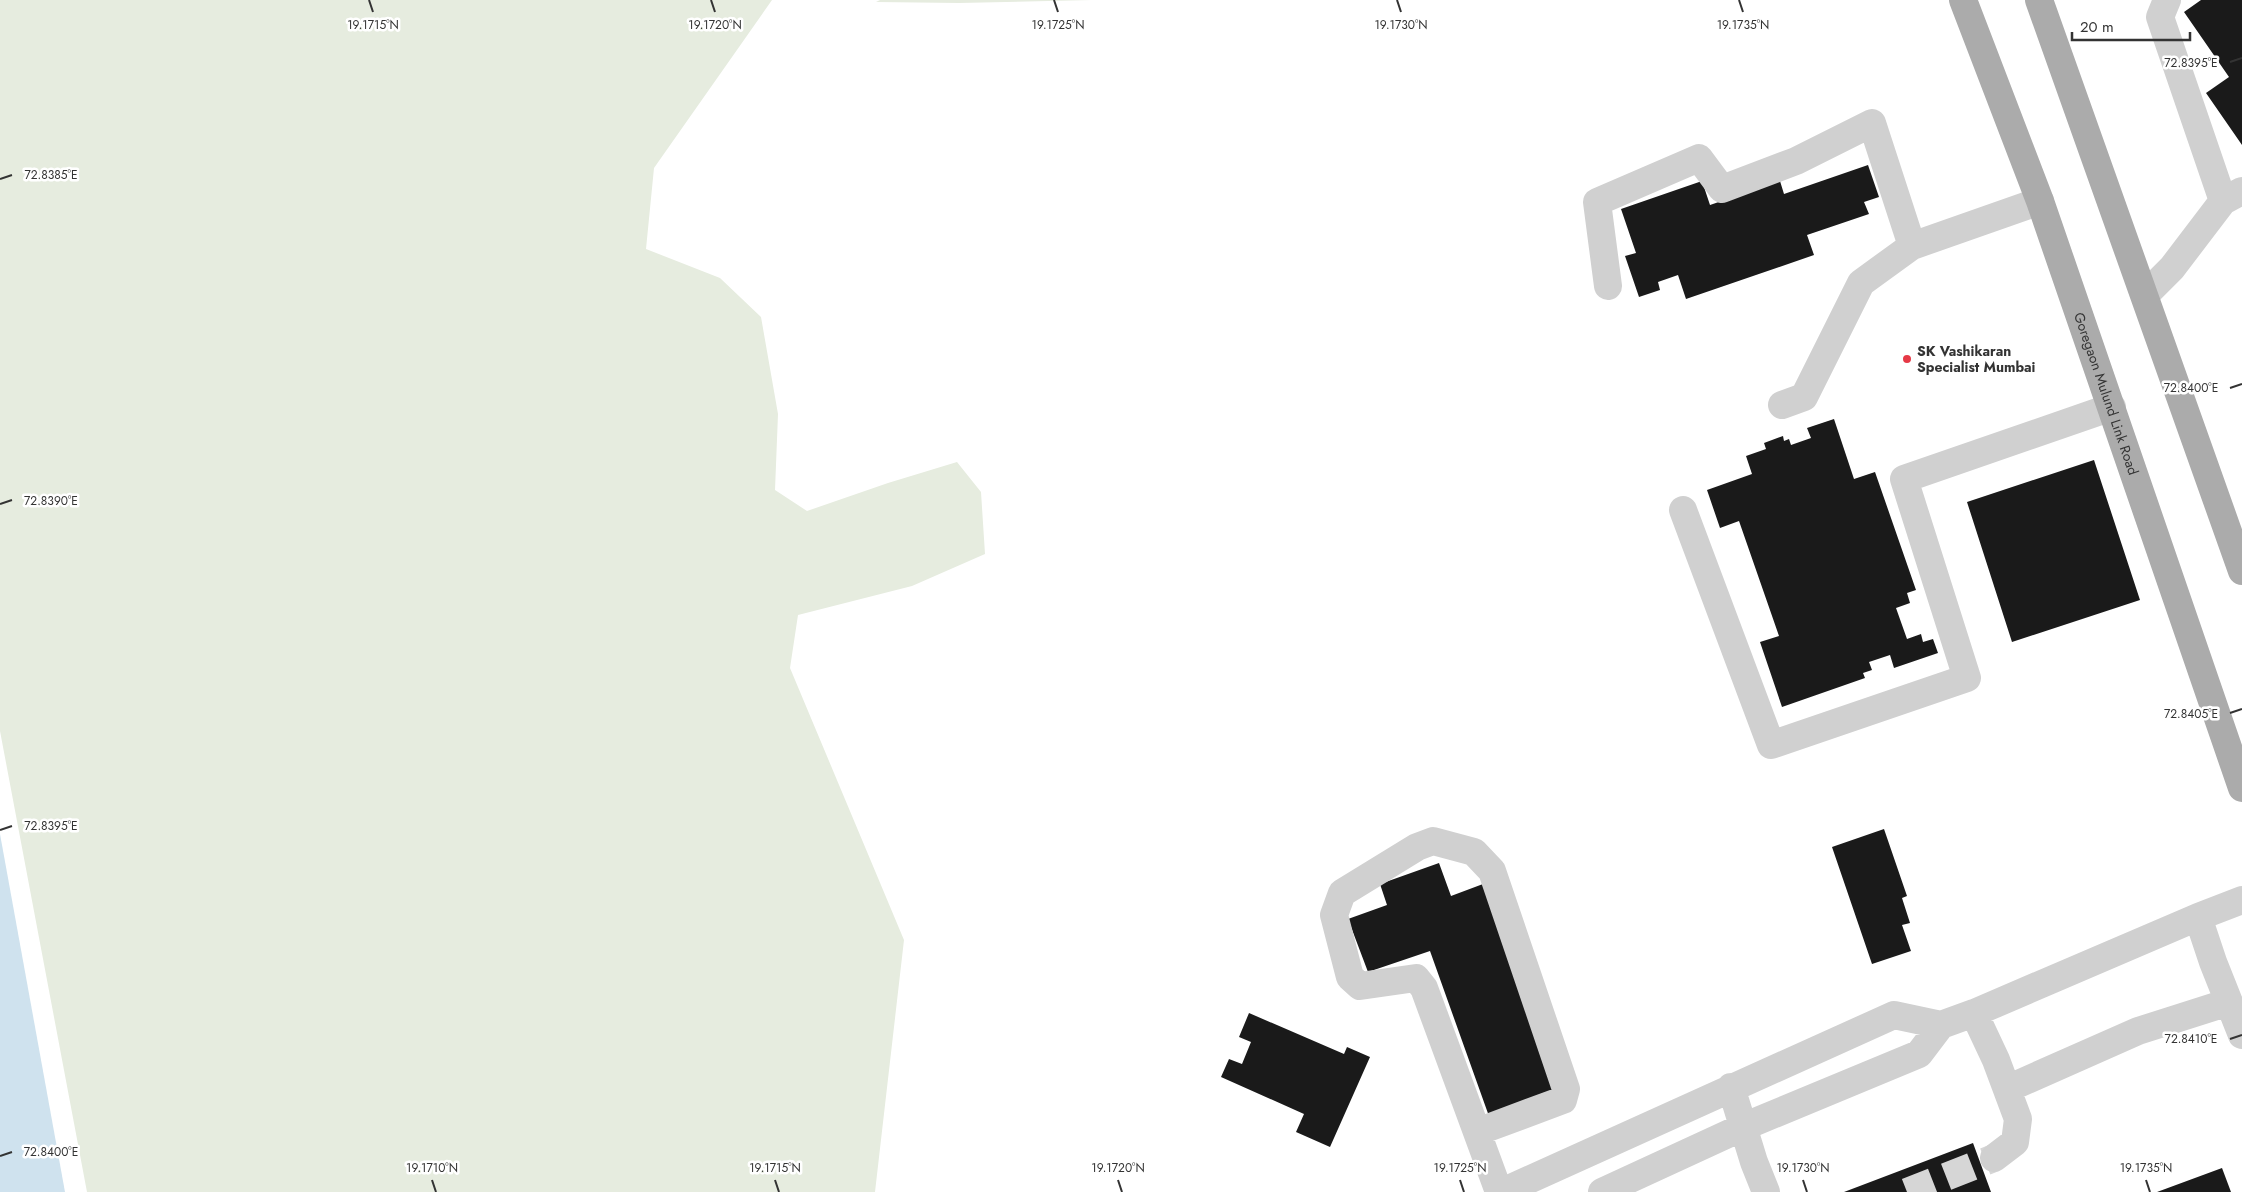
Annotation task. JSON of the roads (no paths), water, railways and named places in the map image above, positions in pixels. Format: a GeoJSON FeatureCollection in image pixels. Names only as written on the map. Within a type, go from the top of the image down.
{"type":"FeatureCollection","features":[{"type":"Feature","properties":{"kind":"main road","name":"Goregaon Mulund Link Road"},"geometry":{"type":"LineString","coordinates":[[1963,0],[2040,200],[2242,788]]}},
{"type":"Feature","properties":{"kind":"main road"},"geometry":{"type":"LineString","coordinates":[[2039,0],[2242,571]]}},
{"type":"Feature","properties":{"kind":"street"},"geometry":{"type":"LineString","coordinates":[[2145,295],[2172,268],[2232,196],[2160,16],[2167,0]]}},
{"type":"Feature","properties":{"kind":"street"},"geometry":{"type":"LineString","coordinates":[[1608,286],[1596,202],[1698,158],[1722,190],[1796,161],[1872,123],[1912,246]]}},
{"type":"Feature","properties":{"kind":"street"},"geometry":{"type":"LineString","coordinates":[[1782,405],[1804,397],[1861,283],[1912,246],[2040,200]]}},
{"type":"Feature","properties":{"kind":"street"},"geometry":{"type":"LineString","coordinates":[[1683,510],[1770,745],[1967,678],[1904,479],[2112,407]]}},
{"type":"Feature","properties":{"kind":"street"},"geometry":{"type":"LineString","coordinates":[[1477,1132],[1563,1100],[1566,1089],[1492,870],[1474,852],[1433,842],[1417,847],[1342,893],[1334,915],[1350,977],[1360,986],[1416,978],[1424,988],[1477,1132],[1500,1192],[1894,1015],[1941,1025],[1974,1013],[2198,916],[2242,900]]}},
{"type":"Feature","properties":{"kind":"street"},"geometry":{"type":"LineString","coordinates":[[2198,916],[2242,1035]]}},
{"type":"Feature","properties":{"kind":"street"},"geometry":{"type":"LineString","coordinates":[[2007,1089],[2138,1031],[2229,1002]]}},
{"type":"Feature","properties":{"kind":"street"},"geometry":{"type":"LineString","coordinates":[[1974,1013],[2018,1119],[2015,1142],[1994,1158]]}},
{"type":"Feature","properties":{"kind":"street"},"geometry":{"type":"LineString","coordinates":[[1602,1192],[1743,1127],[1919,1054],[1941,1025]]}},
{"type":"Feature","properties":{"kind":"street"},"geometry":{"type":"LineString","coordinates":[[1731,1087],[1766,1192]]}},
{"type":"Feature","properties":{"kind":"water"},"geometry":{"type":"Polygon","coordinates":[[[0,834],[65,1192],[0,1192],[0,834]]]}},
{"type":"Feature","properties":{"kind":"tunnel"},"geometry":{"type":"LineString","coordinates":[[1907,1192],[1994,1158]]}},
{"type":"Feature","properties":{"kind":"place","name":"SK Vashikaran Specialist Mumbai"},"geometry":{"type":"Point","coordinates":[1907,359]}}]}
